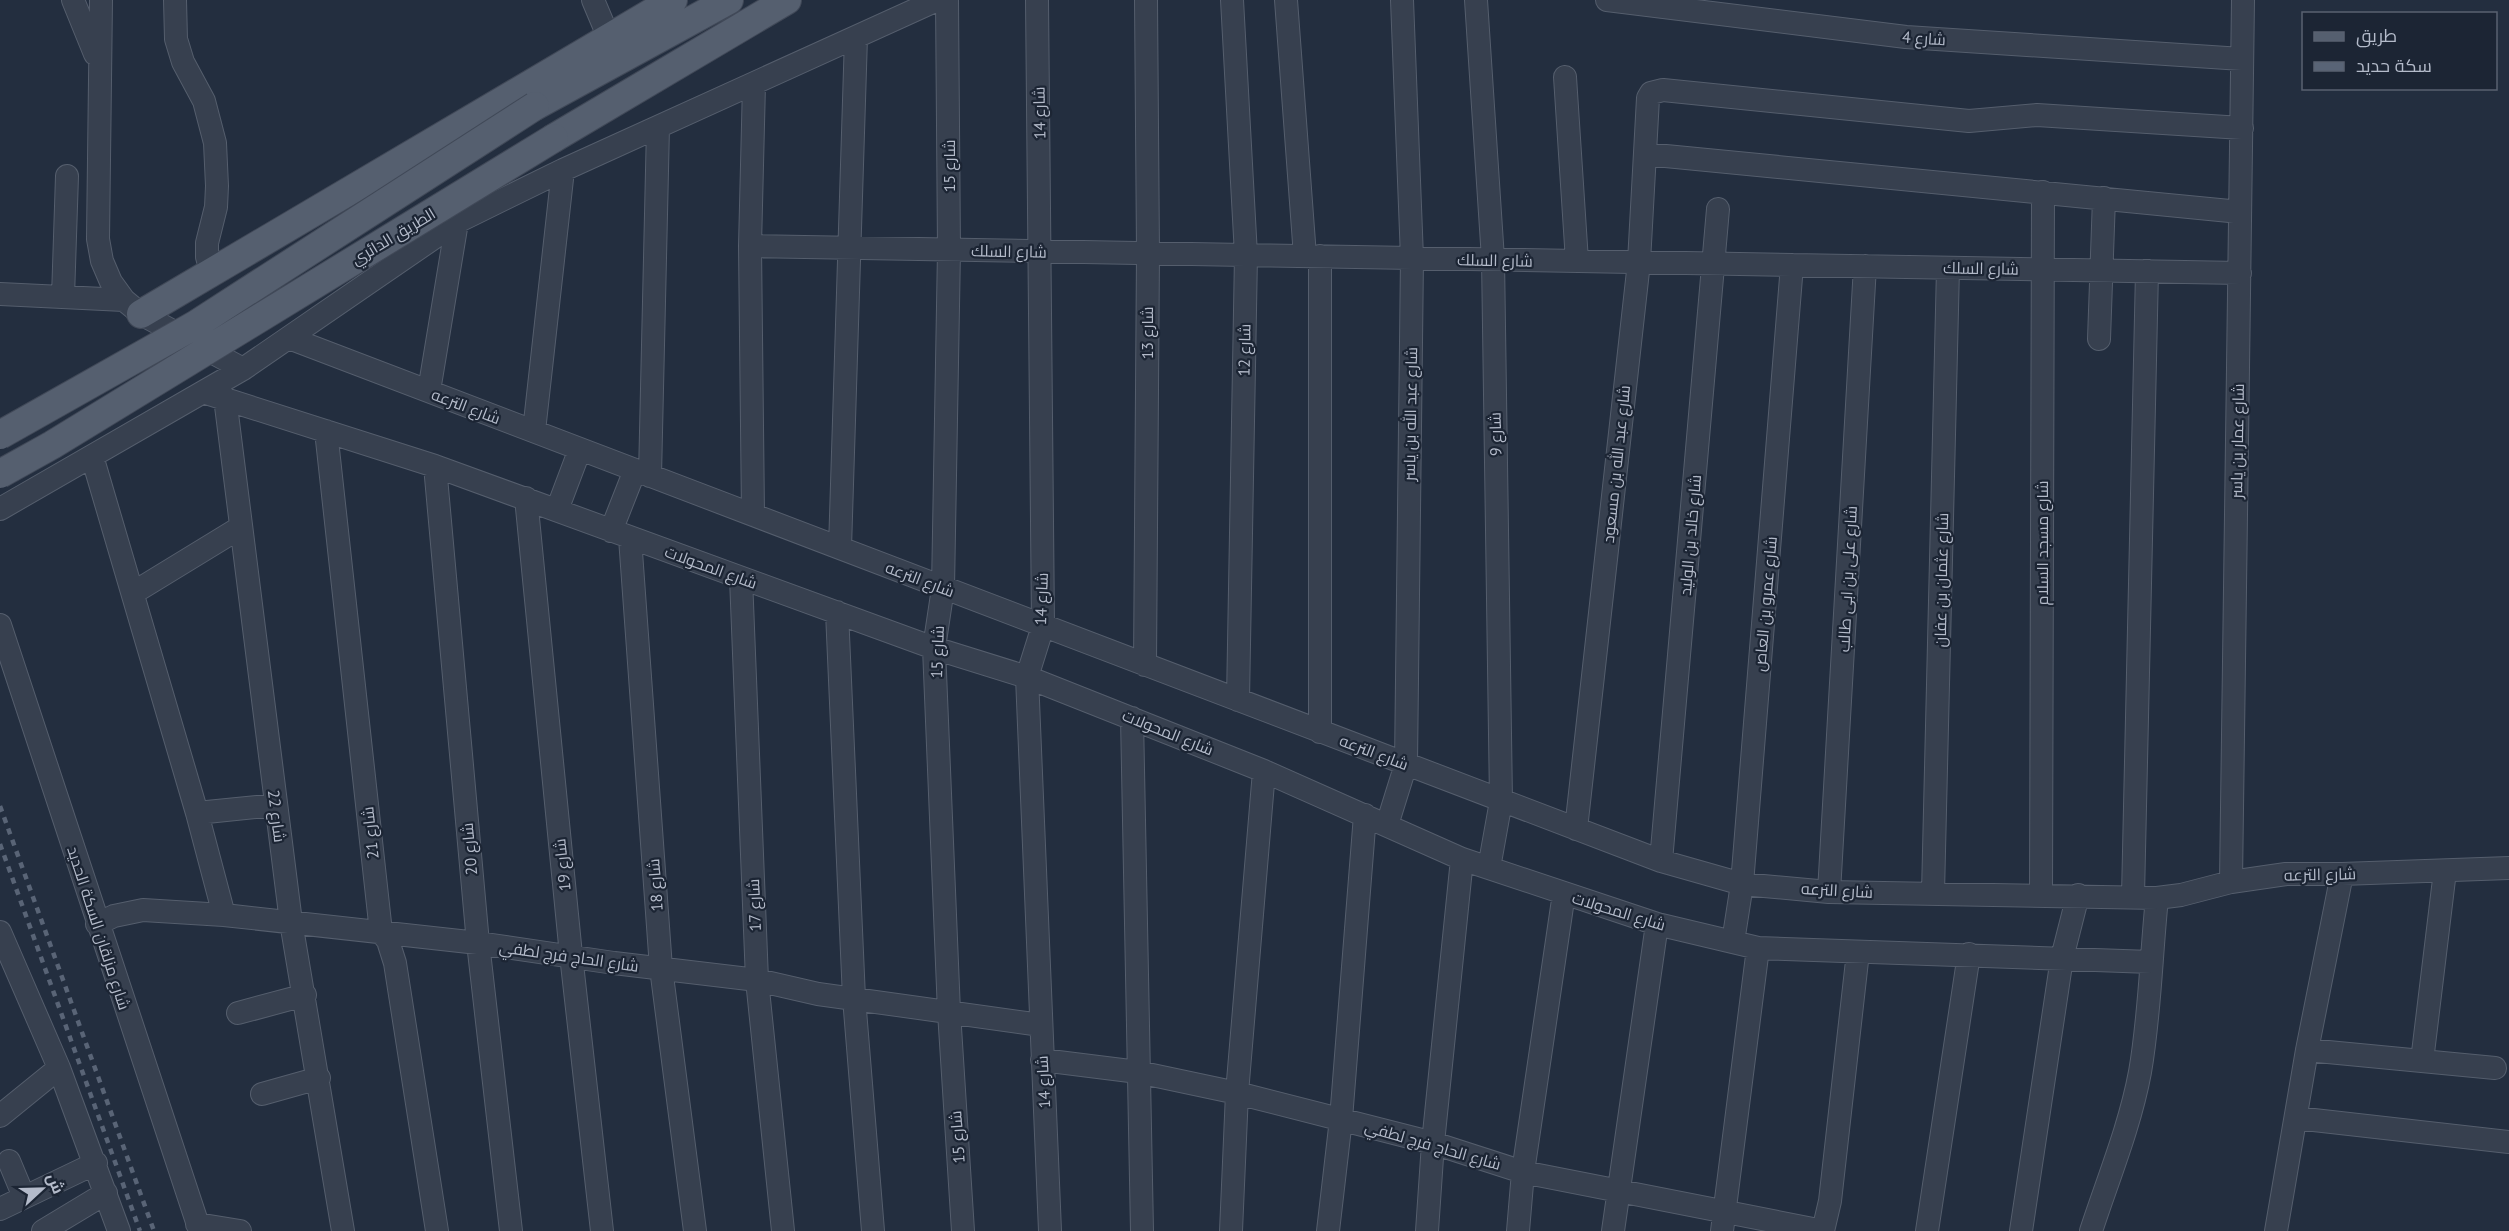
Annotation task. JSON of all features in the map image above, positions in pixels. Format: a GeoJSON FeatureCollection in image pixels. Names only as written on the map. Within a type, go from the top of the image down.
{"type":"FeatureCollection","features":[{"type":"Feature","properties":{"kind":"main road"},"geometry":{"type":"LineString","coordinates":[[133,307],[211,271],[673,0]]}},
{"type":"Feature","properties":{"kind":"main road","name":"الطريق الدائري"},"geometry":{"type":"LineString","coordinates":[[0,435],[195,325],[535,106],[729,0]]}},
{"type":"Feature","properties":{"kind":"main road","name":"الطريق الدائري"},"geometry":{"type":"LineString","coordinates":[[0,474],[52,445],[554,138],[787,0]]}},
{"type":"Feature","properties":{"kind":"street"},"geometry":{"type":"LineString","coordinates":[[73,0],[100,65]]}},
{"type":"Feature","properties":{"kind":"street"},"geometry":{"type":"LineString","coordinates":[[100,0],[98,239],[102,261],[111,282],[133,307],[243,369]]}},
{"type":"Feature","properties":{"kind":"street"},"geometry":{"type":"LineString","coordinates":[[175,0],[176,39],[183,62],[204,101],[215,143],[218,186],[216,207],[207,243],[207,257],[211,271]]}},
{"type":"Feature","properties":{"kind":"street"},"geometry":{"type":"LineString","coordinates":[[593,0],[609,38]]}},
{"type":"Feature","properties":{"kind":"street"},"geometry":{"type":"LineString","coordinates":[[0,509],[92,456],[214,395],[243,369],[457,222],[563,170],[937,0]]}},
{"type":"Feature","properties":{"kind":"street","name":"شارع 15"},"geometry":{"type":"LineString","coordinates":[[947,0],[949,250],[943,588],[934,648],[949,1012],[963,1231]]}},
{"type":"Feature","properties":{"kind":"street","name":"شارع 14"},"geometry":{"type":"LineString","coordinates":[[1037,0],[1043,626],[1027,677],[1050,1231]]}},
{"type":"Feature","properties":{"kind":"street","name":"شارع 13"},"geometry":{"type":"LineString","coordinates":[[1145,665],[1148,253],[1146,0]]}},
{"type":"Feature","properties":{"kind":"street","name":"شارع 12"},"geometry":{"type":"LineString","coordinates":[[1232,0],[1246,255],[1238,700]]}},
{"type":"Feature","properties":{"kind":"street"},"geometry":{"type":"LineString","coordinates":[[1286,0],[1312,256],[1320,732]]}},
{"type":"Feature","properties":{"kind":"street","name":"شارع عبد الله بن ياسر"},"geometry":{"type":"LineString","coordinates":[[1387,825],[1406,764],[1412,258],[1402,0]]}},
{"type":"Feature","properties":{"kind":"street","name":"شارع 9"},"geometry":{"type":"LineString","coordinates":[[1476,0],[1493,260],[1501,801],[1489,868]]}},
{"type":"Feature","properties":{"kind":"street","name":"شارع 4"},"geometry":{"type":"LineString","coordinates":[[1607,0],[1906,38],[2242,59]]}},
{"type":"Feature","properties":{"kind":"street","name":"شارع عمار بن ياسر"},"geometry":{"type":"LineString","coordinates":[[2231,882],[2243,0]]}},
{"type":"Feature","properties":{"kind":"street"},"geometry":{"type":"LineString","coordinates":[[840,548],[856,37]]}},
{"type":"Feature","properties":{"kind":"street"},"geometry":{"type":"LineString","coordinates":[[1565,77],[1577,261]]}},
{"type":"Feature","properties":{"kind":"street"},"geometry":{"type":"LineString","coordinates":[[753,515],[750,246],[754,84]]}},
{"type":"Feature","properties":{"kind":"street","name":"شارع عبد الله بن مسعود"},"geometry":{"type":"LineString","coordinates":[[1576,830],[1639,262],[1648,98],[1651,93],[1663,90],[1969,121],[2037,116],[2242,128]]}},
{"type":"Feature","properties":{"kind":"street"},"geometry":{"type":"LineString","coordinates":[[620,534],[643,473],[658,127]]}},
{"type":"Feature","properties":{"kind":"street"},"geometry":{"type":"LineString","coordinates":[[1646,154],[2240,212]]}},
{"type":"Feature","properties":{"kind":"street"},"geometry":{"type":"LineString","coordinates":[[534,431],[563,170]]}},
{"type":"Feature","properties":{"kind":"street"},"geometry":{"type":"LineString","coordinates":[[63,297],[67,176]]}},
{"type":"Feature","properties":{"kind":"street","name":"شارع مسجد السلام"},"geometry":{"type":"LineString","coordinates":[[2041,894],[2043,192]]}},
{"type":"Feature","properties":{"kind":"street"},"geometry":{"type":"LineString","coordinates":[[2099,339],[2104,198]]}},
{"type":"Feature","properties":{"kind":"street","name":"شارع خالد بن الوليد"},"geometry":{"type":"LineString","coordinates":[[1661,861],[1718,209]]}},
{"type":"Feature","properties":{"kind":"street"},"geometry":{"type":"LineString","coordinates":[[429,392],[457,222]]}},
{"type":"Feature","properties":{"kind":"street","name":"شارع السلك"},"geometry":{"type":"LineString","coordinates":[[750,246],[2240,273]]}},
{"type":"Feature","properties":{"kind":"street","name":"شارع عمرو بن العاص"},"geometry":{"type":"LineString","coordinates":[[1733,942],[1742,884],[1792,265]]}},
{"type":"Feature","properties":{"kind":"street","name":"شارع على بن ابى طالب"},"geometry":{"type":"LineString","coordinates":[[1829,892],[1865,266]]}},
{"type":"Feature","properties":{"kind":"street","name":"شارع عثمان بن عفان"},"geometry":{"type":"LineString","coordinates":[[1933,893],[1948,268]]}},
{"type":"Feature","properties":{"kind":"street"},"geometry":{"type":"LineString","coordinates":[[2133,896],[2147,271]]}},
{"type":"Feature","properties":{"kind":"street"},"geometry":{"type":"LineString","coordinates":[[0,294],[63,297],[133,307]]}},
{"type":"Feature","properties":{"kind":"street","name":"شارع الترعه"},"geometry":{"type":"LineString","coordinates":[[289,338],[1576,830],[1661,861],[1742,884],[1829,892],[2041,894],[2157,898],[2181,895],[2231,882],[2286,874],[2509,868]]}},
{"type":"Feature","properties":{"kind":"street","name":"شارع المحولات"},"geometry":{"type":"LineString","coordinates":[[214,395],[435,466],[934,648],[1027,677],[1264,771],[1462,858],[1657,924],[1758,948],[2151,962]]}},
{"type":"Feature","properties":{"kind":"street","name":"شارع 22"},"geometry":{"type":"LineString","coordinates":[[214,395],[241,527],[291,922],[305,994],[343,1231]]}},
{"type":"Feature","properties":{"kind":"street","name":"شارع 21"},"geometry":{"type":"LineString","coordinates":[[326,430],[381,932],[392,952],[437,1231]]}},
{"type":"Feature","properties":{"kind":"street"},"geometry":{"type":"LineString","coordinates":[[557,510],[580,449]]}},
{"type":"Feature","properties":{"kind":"street"},"geometry":{"type":"LineString","coordinates":[[92,456],[197,813],[224,915]]}},
{"type":"Feature","properties":{"kind":"street","name":"شارع 20"},"geometry":{"type":"LineString","coordinates":[[435,466],[478,943],[511,1231]]}},
{"type":"Feature","properties":{"kind":"street","name":"شارع 19"},"geometry":{"type":"LineString","coordinates":[[526,498],[571,955],[602,1231]]}},
{"type":"Feature","properties":{"kind":"street"},"geometry":{"type":"LineString","coordinates":[[133,593],[241,527]]}},
{"type":"Feature","properties":{"kind":"street","name":"شارع 18"},"geometry":{"type":"LineString","coordinates":[[620,534],[661,968],[694,1231]]}},
{"type":"Feature","properties":{"kind":"street","name":"شارع 17"},"geometry":{"type":"LineString","coordinates":[[741,578],[757,980],[783,1231]]}},
{"type":"Feature","properties":{"kind":"street"},"geometry":{"type":"LineString","coordinates":[[837,612],[854,998],[873,1231]]}},
{"type":"Feature","properties":{"kind":"street","name":"شارع مزلقان السكة الحديد"},"geometry":{"type":"LineString","coordinates":[[0,625],[199,1228]]}},
{"type":"Feature","properties":{"kind":"street"},"geometry":{"type":"LineString","coordinates":[[1132,718],[1143,1231]]}},
{"type":"Feature","properties":{"kind":"street"},"geometry":{"type":"LineString","coordinates":[[1232,1231],[1237,1093],[1264,771]]}},
{"type":"Feature","properties":{"kind":"street"},"geometry":{"type":"LineString","coordinates":[[197,813],[276,805]]}},
{"type":"Feature","properties":{"kind":"street"},"geometry":{"type":"LineString","coordinates":[[1328,1231],[1341,1119],[1365,815]]}},
{"type":"Feature","properties":{"kind":"street"},"geometry":{"type":"LineString","coordinates":[[1426,1231],[1462,858]]}},
{"type":"Feature","properties":{"kind":"street"},"geometry":{"type":"LineString","coordinates":[[2422,1061],[2445,871]]}},
{"type":"Feature","properties":{"kind":"street"},"geometry":{"type":"LineString","coordinates":[[2276,1231],[2307,1050],[2342,874]]}},
{"type":"Feature","properties":{"kind":"street"},"geometry":{"type":"LineString","coordinates":[[1518,1231],[1523,1172],[1564,893]]}},
{"type":"Feature","properties":{"kind":"street"},"geometry":{"type":"LineString","coordinates":[[2021,1231],[2062,958],[2078,895]]}},
{"type":"Feature","properties":{"kind":"street"},"geometry":{"type":"LineString","coordinates":[[2091,1231],[2125,1127],[2139,1073],[2148,1014],[2157,898]]}},
{"type":"Feature","properties":{"kind":"street","name":"شارع الحاج فرج لطفي"},"geometry":{"type":"LineString","coordinates":[[97,924],[114,916],[143,910],[291,922],[478,943],[757,980],[818,994],[1041,1025]]}},
{"type":"Feature","properties":{"kind":"street"},"geometry":{"type":"LineString","coordinates":[[1613,1231],[1657,924]]}},
{"type":"Feature","properties":{"kind":"street"},"geometry":{"type":"LineString","coordinates":[[0,932],[59,1068],[96,1163],[119,1231]]}},
{"type":"Feature","properties":{"kind":"street"},"geometry":{"type":"LineString","coordinates":[[1724,1221],[1758,948]]}},
{"type":"Feature","properties":{"kind":"street"},"geometry":{"type":"LineString","coordinates":[[1823,1231],[1830,1201],[1858,952]]}},
{"type":"Feature","properties":{"kind":"street"},"geometry":{"type":"LineString","coordinates":[[1927,1231],[1969,954]]}},
{"type":"Feature","properties":{"kind":"street"},"geometry":{"type":"LineString","coordinates":[[238,1013],[305,994]]}},
{"type":"Feature","properties":{"kind":"street"},"geometry":{"type":"LineString","coordinates":[[2307,1050],[2495,1068]]}},
{"type":"Feature","properties":{"kind":"street","name":"شارع الحاج فرج لطفي"},"geometry":{"type":"LineString","coordinates":[[1042,1060],[1138,1072],[1237,1093],[1433,1143],[1523,1172],[1617,1192],[1724,1221],[1823,1231]]}},
{"type":"Feature","properties":{"kind":"street"},"geometry":{"type":"LineString","coordinates":[[0,1116],[59,1068]]}},
{"type":"Feature","properties":{"kind":"street"},"geometry":{"type":"LineString","coordinates":[[262,1094],[319,1078]]}},
{"type":"Feature","properties":{"kind":"street"},"geometry":{"type":"LineString","coordinates":[[2296,1118],[2509,1142]]}},
{"type":"Feature","properties":{"kind":"street"},"geometry":{"type":"LineString","coordinates":[[9,1161],[24,1197]]}},
{"type":"Feature","properties":{"kind":"street"},"geometry":{"type":"LineString","coordinates":[[0,1209],[96,1163]]}},
{"type":"Feature","properties":{"kind":"street"},"geometry":{"type":"LineString","coordinates":[[42,1231],[106,1193]]}},
{"type":"Feature","properties":{"kind":"street"},"geometry":{"type":"LineString","coordinates":[[199,1228],[240,1231]]}},
{"type":"Feature","properties":{"kind":"railway"},"geometry":{"type":"LineString","coordinates":[[0,806],[154,1231]]}},
{"type":"Feature","properties":{"kind":"railway"},"geometry":{"type":"LineString","coordinates":[[0,844],[140,1231]]}}]}
